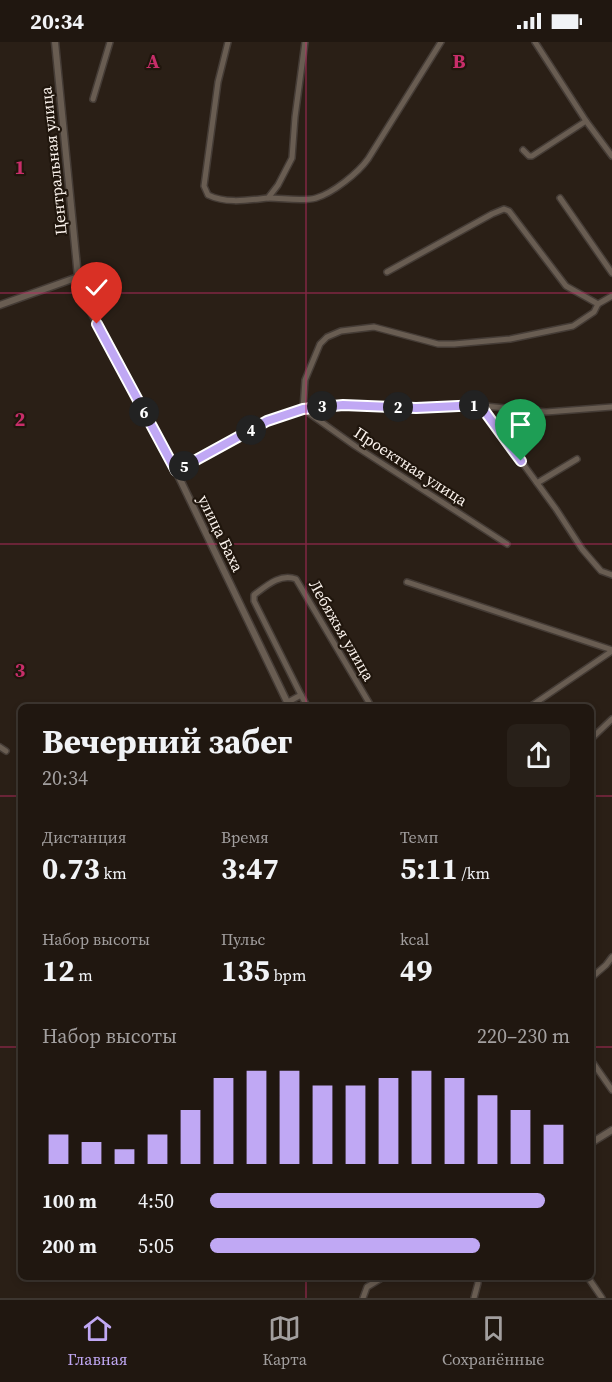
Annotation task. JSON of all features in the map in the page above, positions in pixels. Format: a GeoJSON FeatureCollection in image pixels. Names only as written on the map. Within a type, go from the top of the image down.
{"type":"FeatureCollection","features":[{"type":"Feature","properties":{"kind":"street","name":"Центральная улица"},"geometry":{"type":"LineString","coordinates":[[55,42],[78,277]]}},
{"type":"Feature","properties":{"kind":"street"},"geometry":{"type":"LineString","coordinates":[[93,99],[110,42]]}},
{"type":"Feature","properties":{"kind":"street"},"geometry":{"type":"LineString","coordinates":[[228,42],[215,99],[205,191],[208,195],[222,200],[316,198],[342,183],[360,170],[368,159],[441,42]]}},
{"type":"Feature","properties":{"kind":"street"},"geometry":{"type":"LineString","coordinates":[[268,198],[278,185],[292,158],[305,42]]}},
{"type":"Feature","properties":{"kind":"street"},"geometry":{"type":"LineString","coordinates":[[535,42],[586,121],[612,156]]}},
{"type":"Feature","properties":{"kind":"street"},"geometry":{"type":"LineString","coordinates":[[524,150],[532,156],[586,121]]}},
{"type":"Feature","properties":{"kind":"street"},"geometry":{"type":"LineString","coordinates":[[560,198],[612,273]]}},
{"type":"Feature","properties":{"kind":"street"},"geometry":{"type":"LineString","coordinates":[[387,272],[504,209],[509,211],[566,286],[598,304]]}},
{"type":"Feature","properties":{"kind":"street"},"geometry":{"type":"LineString","coordinates":[[0,305],[78,277]]}},
{"type":"Feature","properties":{"kind":"street","name":"улица Баха"},"geometry":{"type":"LineString","coordinates":[[78,277],[88,307],[176,471],[288,704]]}},
{"type":"Feature","properties":{"kind":"street"},"geometry":{"type":"LineString","coordinates":[[303,409],[305,380],[320,344],[327,337],[341,331],[374,327],[438,344],[454,345],[510,339],[573,326],[594,312],[598,304],[612,296]]}},
{"type":"Feature","properties":{"kind":"street"},"geometry":{"type":"LineString","coordinates":[[176,471],[267,421],[303,409],[343,405],[416,408],[480,405],[546,412],[612,407]]}},
{"type":"Feature","properties":{"kind":"street"},"geometry":{"type":"LineString","coordinates":[[480,405],[591,560],[601,571],[612,575]]}},
{"type":"Feature","properties":{"kind":"street","name":"Проектная улица"},"geometry":{"type":"LineString","coordinates":[[303,409],[355,446],[507,544]]}},
{"type":"Feature","properties":{"kind":"street"},"geometry":{"type":"LineString","coordinates":[[537,483],[577,459]]}},
{"type":"Feature","properties":{"kind":"street","name":"Лебяжья улица"},"geometry":{"type":"LineString","coordinates":[[301,695],[254,601],[254,595],[276,580],[289,576],[296,579],[370,704]]}},
{"type":"Feature","properties":{"kind":"street"},"geometry":{"type":"LineString","coordinates":[[407,582],[612,650]]}},
{"type":"Feature","properties":{"kind":"street"},"geometry":{"type":"LineString","coordinates":[[534,704],[612,650]]}},
{"type":"Feature","properties":{"kind":"street"},"geometry":{"type":"LineString","coordinates":[[288,704],[301,695],[306,704]]}},
{"type":"Feature","properties":{"kind":"street"},"geometry":{"type":"LineString","coordinates":[[594,736],[612,719]]}},
{"type":"Feature","properties":{"kind":"street"},"geometry":{"type":"LineString","coordinates":[[0,747],[6,751]]}},
{"type":"Feature","properties":{"kind":"street"},"geometry":{"type":"LineString","coordinates":[[594,975],[612,957]]}},
{"type":"Feature","properties":{"kind":"street"},"geometry":{"type":"LineString","coordinates":[[594,1064],[612,1090]]}},
{"type":"Feature","properties":{"kind":"street"},"geometry":{"type":"LineString","coordinates":[[594,1141],[612,1130]]}},
{"type":"Feature","properties":{"kind":"street"},"geometry":{"type":"LineString","coordinates":[[363,1298],[367,1287],[378,1280]]}},
{"type":"Feature","properties":{"kind":"street"},"geometry":{"type":"LineString","coordinates":[[474,1298],[478,1280]]}},
{"type":"Feature","properties":{"kind":"street"},"geometry":{"type":"LineString","coordinates":[[590,1280],[602,1298]]}},
{"type":"Feature","properties":{"kind":"route"},"geometry":{"type":"LineString","coordinates":[[97,324],[176,471],[267,421],[303,409],[343,405],[416,408],[480,405],[521,461]]}}]}
